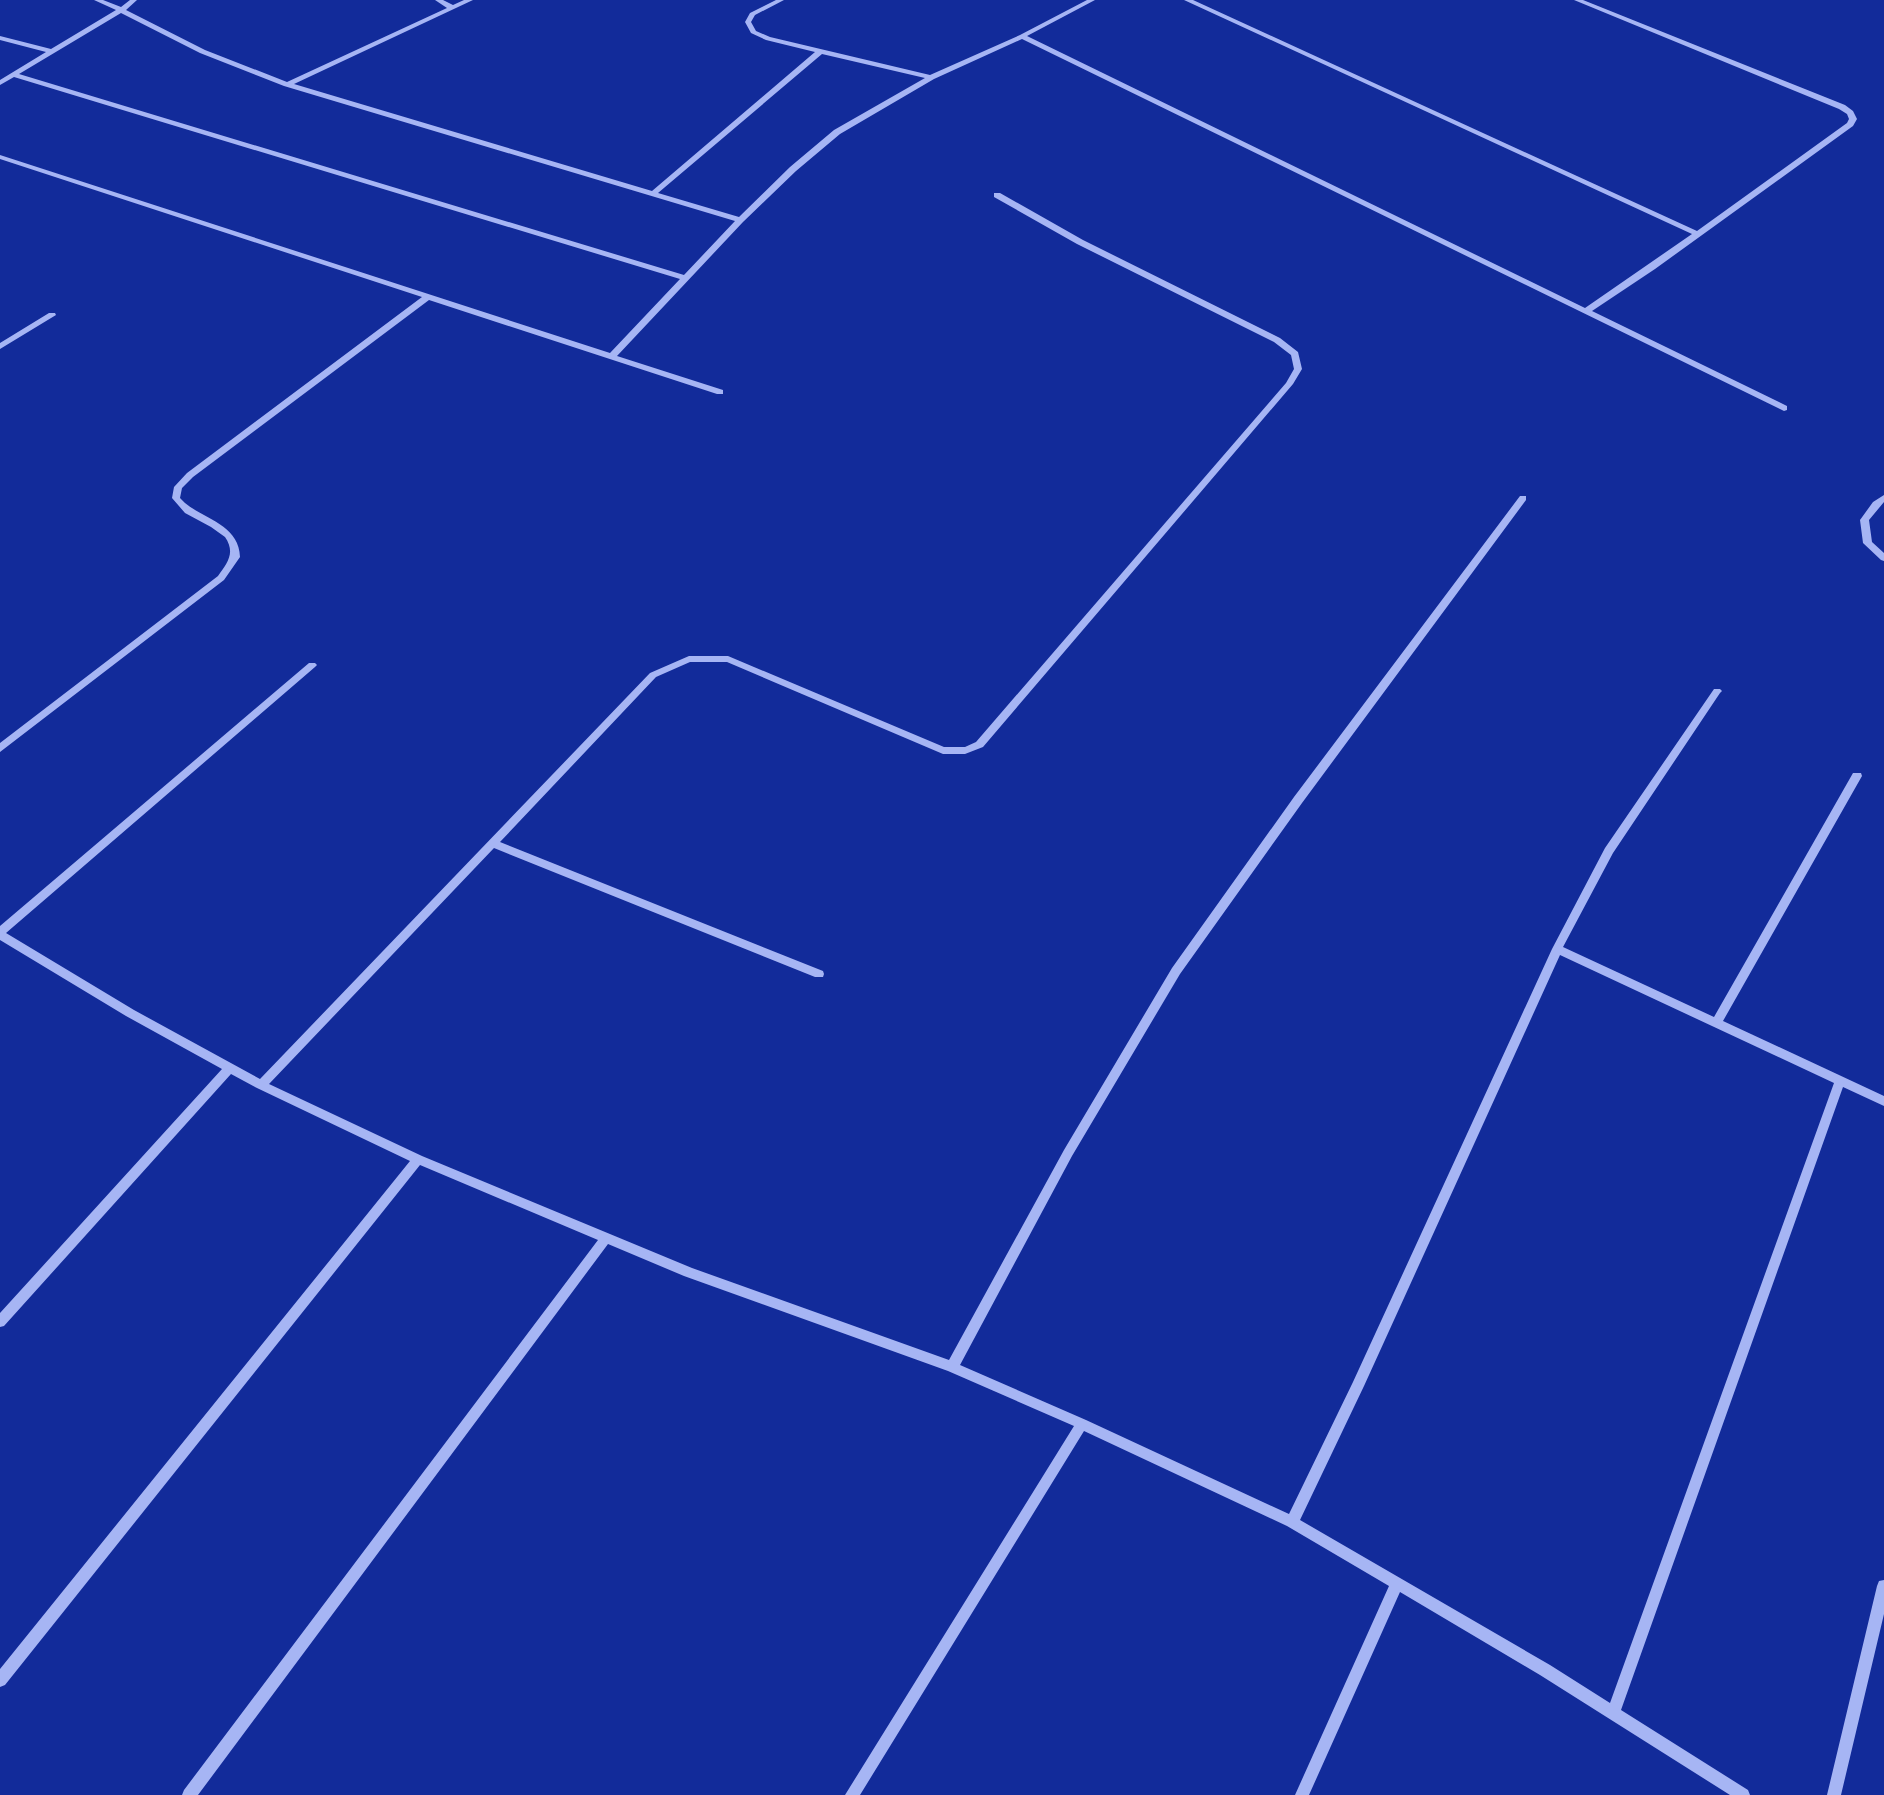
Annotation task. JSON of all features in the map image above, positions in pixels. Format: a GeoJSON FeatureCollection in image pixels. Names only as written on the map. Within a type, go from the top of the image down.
{"type":"FeatureCollection","features":[{"type":"Feature","properties":{"kind":"street"},"geometry":{"type":"LineString","coordinates":[[97,0],[123,9],[172,38],[228,64],[286,84],[740,220]]}},
{"type":"Feature","properties":{"kind":"street"},"geometry":{"type":"LineString","coordinates":[[0,82],[54,52],[134,0]]}},
{"type":"Feature","properties":{"kind":"street"},"geometry":{"type":"LineString","coordinates":[[438,0],[452,8]]}},
{"type":"Feature","properties":{"kind":"street"},"geometry":{"type":"LineString","coordinates":[[286,84],[470,0]]}},
{"type":"Feature","properties":{"kind":"street"},"geometry":{"type":"LineString","coordinates":[[781,0],[752,14],[748,22],[753,32],[768,39],[931,77]]}},
{"type":"Feature","properties":{"kind":"street"},"geometry":{"type":"LineString","coordinates":[[612,356],[740,220],[793,169],[837,132],[931,77],[1022,36],[1092,0]]}},
{"type":"Feature","properties":{"kind":"street"},"geometry":{"type":"LineString","coordinates":[[1187,0],[1698,234]]}},
{"type":"Feature","properties":{"kind":"street"},"geometry":{"type":"LineString","coordinates":[[1577,0],[1842,107],[1851,112],[1853,119],[1850,124],[1698,234],[1586,311]]}},
{"type":"Feature","properties":{"kind":"street"},"geometry":{"type":"LineString","coordinates":[[1022,36],[1784,408]]}},
{"type":"Feature","properties":{"kind":"street"},"geometry":{"type":"LineString","coordinates":[[0,38],[54,52]]}},
{"type":"Feature","properties":{"kind":"street"},"geometry":{"type":"LineString","coordinates":[[654,193],[821,51]]}},
{"type":"Feature","properties":{"kind":"street"},"geometry":{"type":"LineString","coordinates":[[14,75],[685,278]]}},
{"type":"Feature","properties":{"kind":"street"},"geometry":{"type":"LineString","coordinates":[[0,157],[720,392]]}},
{"type":"Feature","properties":{"kind":"street"},"geometry":{"type":"LineString","coordinates":[[261,1085],[653,675],[689,659],[728,659],[943,750],[963,752],[975,748],[1000,723],[1289,384],[1298,369],[1295,354],[1277,340],[1080,242],[997,195]]}},
{"type":"Feature","properties":{"kind":"street"},"geometry":{"type":"LineString","coordinates":[[0,748],[221,578],[235,557],[233,543],[221,531],[182,507],[176,498],[178,488],[190,476],[429,296]]}},
{"type":"Feature","properties":{"kind":"street"},"geometry":{"type":"LineString","coordinates":[[0,347],[52,315]]}},
{"type":"Feature","properties":{"kind":"street"},"geometry":{"type":"LineString","coordinates":[[952,1367],[1068,1153],[1176,971],[1305,791],[1523,498]]}},
{"type":"Feature","properties":{"kind":"street"},"geometry":{"type":"LineString","coordinates":[[1884,498],[1876,504],[1864,520],[1868,543],[1884,558]]}},
{"type":"Feature","properties":{"kind":"street"},"geometry":{"type":"LineString","coordinates":[[312,664],[0,933],[130,1013],[261,1085],[418,1159],[688,1272],[952,1367],[1082,1424],[1292,1522],[1613,1713],[1729,1790],[1743,1795]]}},
{"type":"Feature","properties":{"kind":"street"},"geometry":{"type":"LineString","coordinates":[[1292,1522],[1363,1376],[1557,949],[1609,851],[1717,691]]}},
{"type":"Feature","properties":{"kind":"street"},"geometry":{"type":"LineString","coordinates":[[1716,1023],[1857,776]]}},
{"type":"Feature","properties":{"kind":"street"},"geometry":{"type":"LineString","coordinates":[[492,843],[819,974]]}},
{"type":"Feature","properties":{"kind":"street"},"geometry":{"type":"LineString","coordinates":[[1557,949],[1840,1081],[1883,1098]]}},
{"type":"Feature","properties":{"kind":"street"},"geometry":{"type":"LineString","coordinates":[[0,1322],[230,1067]]}},
{"type":"Feature","properties":{"kind":"street"},"geometry":{"type":"LineString","coordinates":[[1613,1713],[1840,1081]]}},
{"type":"Feature","properties":{"kind":"street"},"geometry":{"type":"LineString","coordinates":[[0,1680],[418,1159]]}},
{"type":"Feature","properties":{"kind":"street"},"geometry":{"type":"LineString","coordinates":[[189,1795],[606,1238]]}},
{"type":"Feature","properties":{"kind":"street"},"geometry":{"type":"LineString","coordinates":[[852,1795],[1082,1424]]}},
{"type":"Feature","properties":{"kind":"street"},"geometry":{"type":"LineString","coordinates":[[1302,1795],[1397,1584]]}},
{"type":"Feature","properties":{"kind":"street"},"geometry":{"type":"LineString","coordinates":[[1834,1795],[1884,1586]]}}]}
